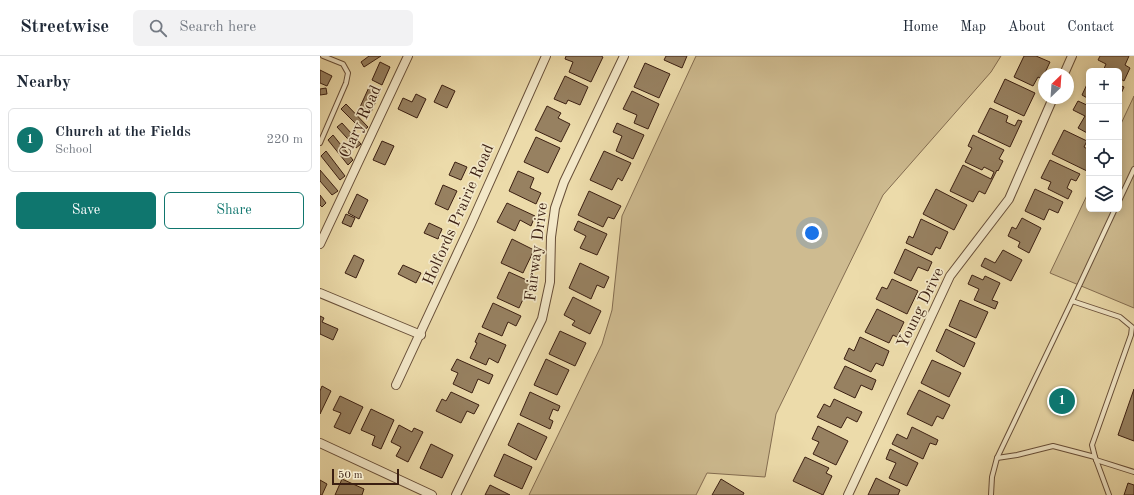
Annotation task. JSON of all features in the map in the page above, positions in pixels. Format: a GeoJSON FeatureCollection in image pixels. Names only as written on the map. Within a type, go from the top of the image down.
{"type":"FeatureCollection","features":[{"type":"Feature","properties":{"kind":"street","name":"Clary Road"},"geometry":{"type":"LineString","coordinates":[[320,244],[408,56]]}},
{"type":"Feature","properties":{"kind":"street","name":"Holfords Prairie Road"},"geometry":{"type":"LineString","coordinates":[[396,385],[421,335],[546,56]]}},
{"type":"Feature","properties":{"kind":"street","name":"Fairway Drive"},"geometry":{"type":"LineString","coordinates":[[456,495],[542,319],[550,282],[551,237],[555,208],[564,182],[624,56]]}},
{"type":"Feature","properties":{"kind":"street"},"geometry":{"type":"LineString","coordinates":[[1067,68],[1072,56]]}},
{"type":"Feature","properties":{"kind":"street","name":"Young Drive"},"geometry":{"type":"LineString","coordinates":[[848,495],[950,276],[1008,199],[1050,104]]}},
{"type":"Feature","properties":{"kind":"street"},"geometry":{"type":"LineString","coordinates":[[320,293],[421,335]]}},
{"type":"Feature","properties":{"kind":"street"},"geometry":{"type":"LineString","coordinates":[[320,443],[432,495]]}},
{"type":"Feature","properties":{"kind":"lane"},"geometry":{"type":"LineString","coordinates":[[320,143],[346,83],[348,73],[343,64],[323,56]]}},
{"type":"Feature","properties":{"kind":"lane"},"geometry":{"type":"LineString","coordinates":[[1122,194],[1134,168]]}},
{"type":"Feature","properties":{"kind":"lane"},"geometry":{"type":"LineString","coordinates":[[991,495],[992,477],[997,458],[1114,212]]}},
{"type":"Feature","properties":{"kind":"lane"},"geometry":{"type":"LineString","coordinates":[[1072,301],[1120,317],[1132,327],[1131,335],[1092,445],[1109,495]]}},
{"type":"Feature","properties":{"kind":"lane"},"geometry":{"type":"LineString","coordinates":[[1127,322],[1134,324]]}},
{"type":"Feature","properties":{"kind":"lane"},"geometry":{"type":"LineString","coordinates":[[997,458],[1017,455],[1053,446],[1134,472]]}},
{"type":"Feature","properties":{"kind":"shaded area"},"geometry":{"type":"Polygon","coordinates":[[[696,56],[1001,56],[991,72],[883,195],[776,414],[765,477],[707,473],[696,495],[529,495],[602,344],[612,310],[622,216],[696,56]]]}},
{"type":"Feature","properties":{"kind":"shaded area"},"geometry":{"type":"Polygon","coordinates":[[[1134,96],[1134,308],[1050,273],[1086,197],[1086,212],[1122,212],[1122,122],[1134,96]]]}},
{"type":"Feature","properties":{"kind":"building"},"geometry":{"type":"Polygon","coordinates":[[[369,56],[381,56],[364,67],[361,62],[369,56]]]}},
{"type":"Feature","properties":{"kind":"building"},"geometry":{"type":"Polygon","coordinates":[[[566,56],[603,57],[591,82],[569,72],[573,62],[565,59],[566,56]]]}},
{"type":"Feature","properties":{"kind":"building"},"geometry":{"type":"Polygon","coordinates":[[[666,56],[687,56],[682,68],[664,60],[666,56]]]}},
{"type":"Feature","properties":{"kind":"building"},"geometry":{"type":"Polygon","coordinates":[[[1024,56],[1036,56],[1050,62],[1047,68],[1038,68],[1038,77],[1033,86],[1014,77],[1024,56]]]}},
{"type":"Feature","properties":{"kind":"building"},"geometry":{"type":"Polygon","coordinates":[[[1100,56],[1129,56],[1125,65],[1130,68],[1124,81],[1122,80],[1122,68],[1104,68],[1106,64],[1098,60],[1100,56]]]}},
{"type":"Feature","properties":{"kind":"building"},"geometry":{"type":"Polygon","coordinates":[[[380,62],[390,67],[382,85],[372,80],[380,62]]]}},
{"type":"Feature","properties":{"kind":"building"},"geometry":{"type":"Polygon","coordinates":[[[645,63],[670,74],[659,98],[634,87],[645,63]]]}},
{"type":"Feature","properties":{"kind":"building"},"geometry":{"type":"Polygon","coordinates":[[[320,70],[332,76],[327,86],[320,83],[320,70]]]}},
{"type":"Feature","properties":{"kind":"building"},"geometry":{"type":"Polygon","coordinates":[[[565,76],[588,87],[580,105],[568,100],[566,104],[554,99],[565,76]]]}},
{"type":"Feature","properties":{"kind":"building"},"geometry":{"type":"Polygon","coordinates":[[[1005,79],[1035,93],[1024,116],[994,102],[1005,79]]]}},
{"type":"Feature","properties":{"kind":"building"},"geometry":{"type":"Polygon","coordinates":[[[370,85],[381,90],[371,112],[360,107],[370,85]]]}},
{"type":"Feature","properties":{"kind":"building"},"geometry":{"type":"Polygon","coordinates":[[[442,85],[455,91],[447,108],[434,102],[442,85]]]}},
{"type":"Feature","properties":{"kind":"building"},"geometry":{"type":"Polygon","coordinates":[[[1086,86],[1086,97],[1082,95],[1086,86]]]}},
{"type":"Feature","properties":{"kind":"building"},"geometry":{"type":"Polygon","coordinates":[[[326,88],[327,94],[320,95],[320,89],[326,88]]]}},
{"type":"Feature","properties":{"kind":"building"},"geometry":{"type":"Polygon","coordinates":[[[632,91],[659,104],[648,129],[634,123],[637,115],[623,109],[632,91]]]}},
{"type":"Feature","properties":{"kind":"building"},"geometry":{"type":"Polygon","coordinates":[[[416,94],[426,99],[417,118],[398,109],[403,98],[412,102],[416,94]]]}},
{"type":"Feature","properties":{"kind":"building"},"geometry":{"type":"Polygon","coordinates":[[[1078,101],[1086,105],[1086,132],[1078,128],[1085,116],[1073,110],[1078,101]]]}},
{"type":"Feature","properties":{"kind":"building"},"geometry":{"type":"Polygon","coordinates":[[[346,104],[368,127],[363,131],[341,109],[346,104]]]}},
{"type":"Feature","properties":{"kind":"building"},"geometry":{"type":"Polygon","coordinates":[[[547,106],[561,113],[558,118],[570,124],[561,142],[535,130],[547,106]]]}},
{"type":"Feature","properties":{"kind":"building"},"geometry":{"type":"Polygon","coordinates":[[[990,108],[1008,116],[1006,122],[1015,126],[1018,120],[1022,121],[1010,147],[978,132],[990,108]]]}},
{"type":"Feature","properties":{"kind":"building"},"geometry":{"type":"Polygon","coordinates":[[[342,123],[361,144],[356,148],[337,127],[342,123]]]}},
{"type":"Feature","properties":{"kind":"building"},"geometry":{"type":"Polygon","coordinates":[[[617,123],[644,135],[633,159],[616,151],[622,136],[613,132],[617,123]]]}},
{"type":"Feature","properties":{"kind":"building"},"geometry":{"type":"Polygon","coordinates":[[[1064,130],[1086,141],[1084,147],[1086,148],[1086,171],[1052,154],[1064,130]]]}},
{"type":"Feature","properties":{"kind":"building"},"geometry":{"type":"Polygon","coordinates":[[[333,135],[353,160],[348,165],[328,140],[333,135]]]}},
{"type":"Feature","properties":{"kind":"building"},"geometry":{"type":"Polygon","coordinates":[[[973,135],[1004,150],[999,159],[1003,161],[985,194],[979,191],[973,202],[950,191],[963,165],[991,179],[994,172],[984,167],[982,170],[965,162],[972,148],[968,146],[973,135]]]}},
{"type":"Feature","properties":{"kind":"building"},"geometry":{"type":"Polygon","coordinates":[[[536,137],[560,148],[548,173],[524,162],[536,137]]]}},
{"type":"Feature","properties":{"kind":"building"},"geometry":{"type":"Polygon","coordinates":[[[382,141],[394,146],[385,165],[373,160],[382,141]]]}},
{"type":"Feature","properties":{"kind":"building"},"geometry":{"type":"Polygon","coordinates":[[[326,151],[345,176],[340,180],[321,156],[326,151]]]}},
{"type":"Feature","properties":{"kind":"building"},"geometry":{"type":"Polygon","coordinates":[[[604,151],[631,163],[622,181],[618,178],[612,190],[590,180],[604,151]]]}},
{"type":"Feature","properties":{"kind":"building"},"geometry":{"type":"Polygon","coordinates":[[[1050,160],[1080,174],[1076,181],[1071,179],[1067,188],[1072,191],[1068,199],[1048,189],[1051,182],[1041,178],[1050,160]]]}},
{"type":"Feature","properties":{"kind":"building"},"geometry":{"type":"Polygon","coordinates":[[[455,162],[467,167],[461,180],[449,175],[455,162]]]}},
{"type":"Feature","properties":{"kind":"building"},"geometry":{"type":"Polygon","coordinates":[[[320,170],[338,191],[332,195],[320,181],[320,170]]]}},
{"type":"Feature","properties":{"kind":"building"},"geometry":{"type":"Polygon","coordinates":[[[518,171],[534,178],[530,188],[541,193],[536,204],[509,191],[518,171]]]}},
{"type":"Feature","properties":{"kind":"building"},"geometry":{"type":"Polygon","coordinates":[[[443,185],[457,191],[448,210],[435,204],[443,185]]]}},
{"type":"Feature","properties":{"kind":"building"},"geometry":{"type":"Polygon","coordinates":[[[936,189],[967,205],[954,230],[923,214],[936,189]]]}},
{"type":"Feature","properties":{"kind":"building"},"geometry":{"type":"Polygon","coordinates":[[[1035,189],[1063,202],[1058,213],[1049,209],[1044,220],[1025,211],[1035,189]]]}},
{"type":"Feature","properties":{"kind":"building"},"geometry":{"type":"Polygon","coordinates":[[[589,191],[621,206],[614,219],[608,217],[603,227],[578,215],[589,191]]]}},
{"type":"Feature","properties":{"kind":"building"},"geometry":{"type":"Polygon","coordinates":[[[357,194],[368,200],[359,219],[348,213],[357,194]]]}},
{"type":"Feature","properties":{"kind":"building"},"geometry":{"type":"Polygon","coordinates":[[[320,195],[326,203],[322,207],[320,205],[320,195]]]}},
{"type":"Feature","properties":{"kind":"building"},"geometry":{"type":"Polygon","coordinates":[[[507,203],[535,216],[531,226],[520,220],[515,231],[497,222],[507,203]]]}},
{"type":"Feature","properties":{"kind":"building"},"geometry":{"type":"Polygon","coordinates":[[[346,214],[355,218],[351,227],[342,223],[346,214]]]}},
{"type":"Feature","properties":{"kind":"building"},"geometry":{"type":"Polygon","coordinates":[[[1022,218],[1041,228],[1029,253],[1018,247],[1020,242],[1008,236],[1012,227],[1016,229],[1022,218]]]}},
{"type":"Feature","properties":{"kind":"building"},"geometry":{"type":"Polygon","coordinates":[[[921,219],[948,232],[940,249],[936,247],[932,255],[906,243],[909,236],[913,238],[921,219]]]}},
{"type":"Feature","properties":{"kind":"building"},"geometry":{"type":"Polygon","coordinates":[[[578,221],[607,234],[597,255],[580,248],[586,236],[574,230],[578,221]]]}},
{"type":"Feature","properties":{"kind":"building"},"geometry":{"type":"Polygon","coordinates":[[[429,223],[442,229],[438,239],[424,233],[429,223]]]}},
{"type":"Feature","properties":{"kind":"building"},"geometry":{"type":"Polygon","coordinates":[[[512,239],[534,250],[523,273],[501,263],[512,239]]]}},
{"type":"Feature","properties":{"kind":"building"},"geometry":{"type":"Polygon","coordinates":[[[905,249],[932,262],[928,271],[918,267],[911,281],[894,273],[905,249]]]}},
{"type":"Feature","properties":{"kind":"building"},"geometry":{"type":"Polygon","coordinates":[[[1003,250],[1022,260],[1011,281],[981,266],[985,258],[995,263],[1003,250]]]}},
{"type":"Feature","properties":{"kind":"building"},"geometry":{"type":"Polygon","coordinates":[[[354,255],[364,260],[356,278],[345,273],[354,255]]]}},
{"type":"Feature","properties":{"kind":"building"},"geometry":{"type":"Polygon","coordinates":[[[580,263],[609,277],[604,288],[597,285],[591,299],[569,288],[580,263]]]}},
{"type":"Feature","properties":{"kind":"building"},"geometry":{"type":"Polygon","coordinates":[[[403,265],[421,273],[416,283],[398,274],[403,265]]]}},
{"type":"Feature","properties":{"kind":"building"},"geometry":{"type":"Polygon","coordinates":[[[509,272],[531,282],[519,308],[497,298],[509,272]]]}},
{"type":"Feature","properties":{"kind":"building"},"geometry":{"type":"Polygon","coordinates":[[[972,275],[983,280],[985,276],[1000,283],[992,300],[998,302],[995,309],[974,300],[979,289],[968,284],[972,275]]]}},
{"type":"Feature","properties":{"kind":"building"},"geometry":{"type":"Polygon","coordinates":[[[892,279],[918,291],[907,314],[876,299],[882,287],[887,289],[892,279]]]}},
{"type":"Feature","properties":{"kind":"building"},"geometry":{"type":"Polygon","coordinates":[[[573,297],[601,311],[590,334],[572,325],[575,321],[564,315],[573,297]]]}},
{"type":"Feature","properties":{"kind":"building"},"geometry":{"type":"Polygon","coordinates":[[[960,300],[988,312],[976,338],[949,326],[960,300]]]}},
{"type":"Feature","properties":{"kind":"building"},"geometry":{"type":"Polygon","coordinates":[[[493,303],[521,316],[516,326],[508,322],[502,336],[482,327],[493,303]]]}},
{"type":"Feature","properties":{"kind":"building"},"geometry":{"type":"Polygon","coordinates":[[[877,309],[904,322],[897,337],[893,335],[889,343],[865,332],[877,309]]]}},
{"type":"Feature","properties":{"kind":"building"},"geometry":{"type":"Polygon","coordinates":[[[320,316],[324,318],[322,322],[338,329],[333,340],[320,334],[320,316]]]}},
{"type":"Feature","properties":{"kind":"building"},"geometry":{"type":"Polygon","coordinates":[[[946,329],[975,343],[964,367],[936,351],[946,329]]]}},
{"type":"Feature","properties":{"kind":"building"},"geometry":{"type":"Polygon","coordinates":[[[560,331],[586,343],[575,366],[549,354],[560,331]]]}},
{"type":"Feature","properties":{"kind":"building"},"geometry":{"type":"Polygon","coordinates":[[[479,333],[506,345],[498,363],[489,358],[486,365],[470,358],[477,343],[475,342],[479,333]]]}},
{"type":"Feature","properties":{"kind":"building"},"geometry":{"type":"Polygon","coordinates":[[[860,337],[889,351],[883,366],[876,363],[871,372],[844,359],[849,348],[854,351],[860,337]]]}},
{"type":"Feature","properties":{"kind":"building"},"geometry":{"type":"Polygon","coordinates":[[[457,359],[493,375],[489,384],[478,379],[472,393],[453,384],[458,373],[451,370],[457,359]]]}},
{"type":"Feature","properties":{"kind":"building"},"geometry":{"type":"Polygon","coordinates":[[[546,359],[569,370],[557,395],[534,385],[546,359]]]}},
{"type":"Feature","properties":{"kind":"building"},"geometry":{"type":"Polygon","coordinates":[[[932,360],[961,373],[949,397],[921,383],[932,360]]]}},
{"type":"Feature","properties":{"kind":"building"},"geometry":{"type":"Polygon","coordinates":[[[845,366],[876,380],[872,390],[861,385],[855,398],[834,388],[845,366]]]}},
{"type":"Feature","properties":{"kind":"building"},"geometry":{"type":"Polygon","coordinates":[[[322,386],[331,391],[320,414],[320,391],[322,386]]]}},
{"type":"Feature","properties":{"kind":"building"},"geometry":{"type":"Polygon","coordinates":[[[1134,389],[1134,441],[1118,435],[1134,389]]]}},
{"type":"Feature","properties":{"kind":"building"},"geometry":{"type":"Polygon","coordinates":[[[919,390],[950,405],[943,419],[937,416],[932,426],[907,414],[919,390]]]}},
{"type":"Feature","properties":{"kind":"building"},"geometry":{"type":"Polygon","coordinates":[[[451,392],[479,405],[474,414],[467,411],[461,423],[436,411],[442,399],[446,401],[451,392]]]}},
{"type":"Feature","properties":{"kind":"building"},"geometry":{"type":"Polygon","coordinates":[[[530,392],[560,406],[558,411],[553,409],[549,419],[553,421],[550,429],[520,415],[530,392]]]}},
{"type":"Feature","properties":{"kind":"building"},"geometry":{"type":"Polygon","coordinates":[[[340,396],[363,407],[350,434],[334,427],[341,413],[333,410],[340,396]]]}},
{"type":"Feature","properties":{"kind":"building"},"geometry":{"type":"Polygon","coordinates":[[[834,399],[862,412],[857,422],[847,417],[841,428],[817,417],[824,404],[830,407],[834,399]]]}},
{"type":"Feature","properties":{"kind":"building"},"geometry":{"type":"Polygon","coordinates":[[[371,409],[394,420],[381,449],[372,445],[375,436],[361,430],[371,409]]]}},
{"type":"Feature","properties":{"kind":"building"},"geometry":{"type":"Polygon","coordinates":[[[518,423],[547,437],[536,460],[508,445],[518,423]]]}},
{"type":"Feature","properties":{"kind":"building"},"geometry":{"type":"Polygon","coordinates":[[[399,425],[412,432],[414,428],[423,432],[408,462],[396,456],[401,447],[391,442],[399,425]]]}},
{"type":"Feature","properties":{"kind":"building"},"geometry":{"type":"Polygon","coordinates":[[[818,426],[848,441],[836,465],[813,454],[819,442],[812,439],[818,426]]]}},
{"type":"Feature","properties":{"kind":"building"},"geometry":{"type":"Polygon","coordinates":[[[912,427],[938,440],[936,445],[930,443],[923,459],[892,444],[897,434],[907,439],[912,427]]]}},
{"type":"Feature","properties":{"kind":"building"},"geometry":{"type":"Polygon","coordinates":[[[431,444],[453,455],[442,478],[420,468],[431,444]]]}},
{"type":"Feature","properties":{"kind":"building"},"geometry":{"type":"Polygon","coordinates":[[[890,449],[918,463],[907,486],[889,478],[896,463],[886,459],[890,449]]]}},
{"type":"Feature","properties":{"kind":"building"},"geometry":{"type":"Polygon","coordinates":[[[504,454],[532,467],[522,489],[494,476],[504,454]]]}},
{"type":"Feature","properties":{"kind":"building"},"geometry":{"type":"Polygon","coordinates":[[[805,457],[829,468],[826,473],[832,476],[823,495],[793,481],[805,457]]]}},
{"type":"Feature","properties":{"kind":"building"},"geometry":{"type":"Polygon","coordinates":[[[876,478],[900,490],[898,495],[868,495],[876,478]]]}},
{"type":"Feature","properties":{"kind":"building"},"geometry":{"type":"Polygon","coordinates":[[[342,479],[364,489],[362,495],[335,495],[342,479]]]}},
{"type":"Feature","properties":{"kind":"building"},"geometry":{"type":"Polygon","coordinates":[[[721,479],[744,493],[743,495],[712,495],[721,479]]]}},
{"type":"Feature","properties":{"kind":"building"},"geometry":{"type":"Polygon","coordinates":[[[320,480],[327,484],[322,495],[320,495],[320,480]]]}},
{"type":"Feature","properties":{"kind":"building"},"geometry":{"type":"Polygon","coordinates":[[[1128,483],[1134,485],[1134,495],[1124,495],[1128,483]]]}},
{"type":"Feature","properties":{"kind":"building"},"geometry":{"type":"Polygon","coordinates":[[[490,485],[510,495],[485,495],[490,485]]]}},
{"type":"Feature","properties":{"kind":"place","name":"Church at the Fields"},"geometry":{"type":"Point","coordinates":[1062,401]}}]}
